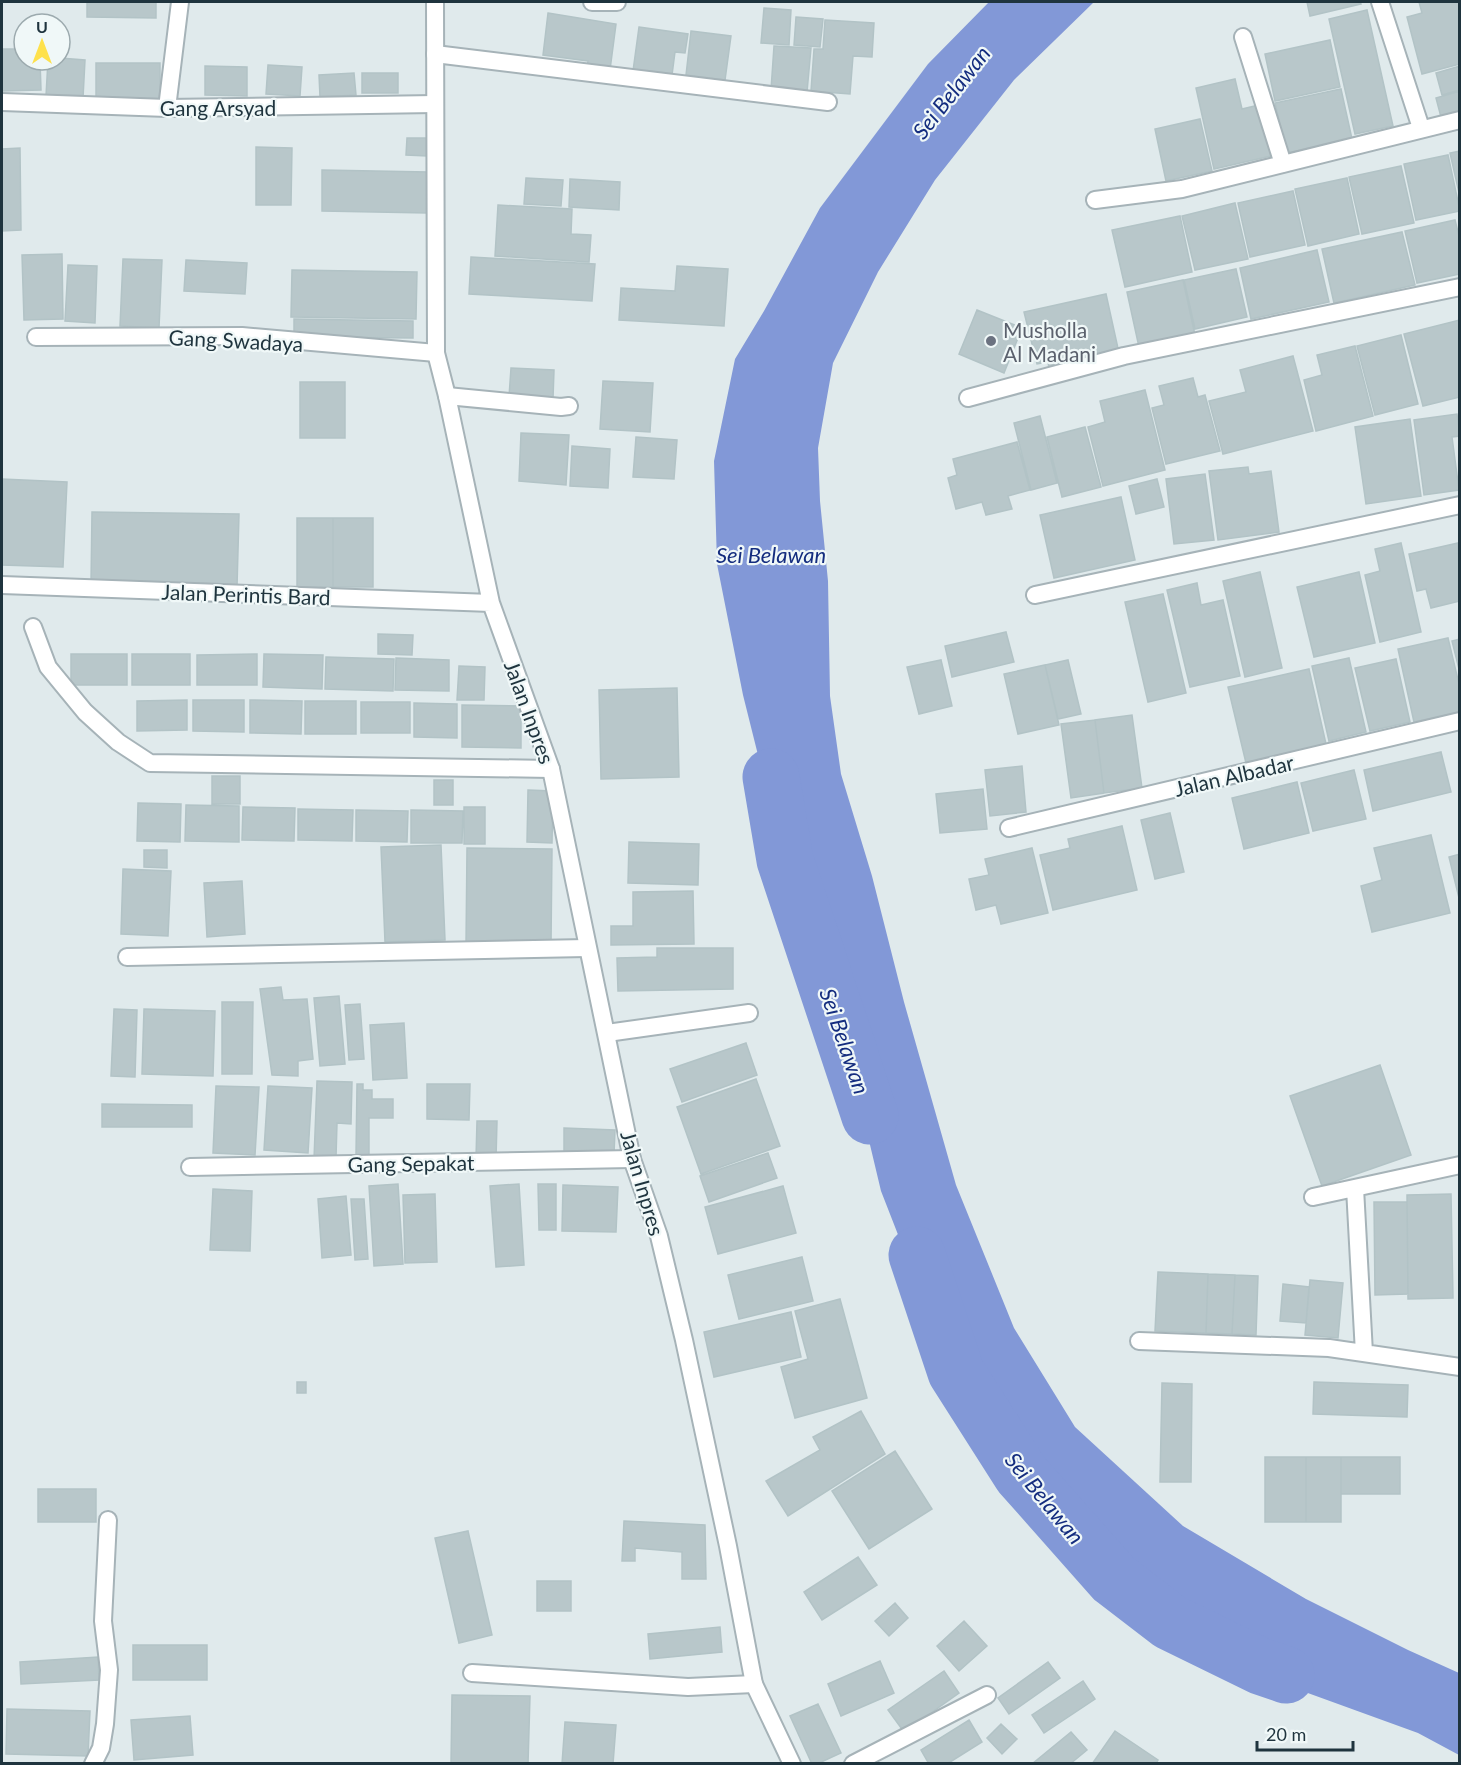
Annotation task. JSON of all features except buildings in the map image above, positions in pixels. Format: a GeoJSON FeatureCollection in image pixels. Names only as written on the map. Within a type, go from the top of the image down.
{"type":"FeatureCollection","features":[{"type":"Feature","properties":{"kind":"street"},"geometry":{"type":"LineString","coordinates":[[167,108],[180,2]]}},
{"type":"Feature","properties":{"kind":"street","name":"Jalan Inpres"},"geometry":{"type":"LineString","coordinates":[[435,2],[436,353],[491,603],[551,769],[632,1159],[659,1236],[684,1340],[728,1546],[754,1684],[792,1764]]}},
{"type":"Feature","properties":{"kind":"street"},"geometry":{"type":"LineString","coordinates":[[592,2],[617,2]]}},
{"type":"Feature","properties":{"kind":"street"},"geometry":{"type":"LineString","coordinates":[[1380,2],[1421,128]]}},
{"type":"Feature","properties":{"kind":"street"},"geometry":{"type":"LineString","coordinates":[[1244,37],[1283,164]]}},
{"type":"Feature","properties":{"kind":"street"},"geometry":{"type":"LineString","coordinates":[[435,54],[828,102]]}},
{"type":"Feature","properties":{"kind":"street","name":"Gang Arsyad"},"geometry":{"type":"LineString","coordinates":[[2,102],[167,108],[435,105]]}},
{"type":"Feature","properties":{"kind":"street"},"geometry":{"type":"LineString","coordinates":[[1095,200],[1182,189],[1460,120]]}},
{"type":"Feature","properties":{"kind":"street"},"geometry":{"type":"LineString","coordinates":[[968,398],[1124,356],[1460,288]]}},
{"type":"Feature","properties":{"kind":"street","name":"Gang Swadaya"},"geometry":{"type":"LineString","coordinates":[[36,337],[242,336],[436,353]]}},
{"type":"Feature","properties":{"kind":"street"},"geometry":{"type":"LineString","coordinates":[[447,396],[569,406]]}},
{"type":"Feature","properties":{"kind":"street"},"geometry":{"type":"LineString","coordinates":[[1035,595],[1460,505]]}},
{"type":"Feature","properties":{"kind":"street","name":"Jalan Perintis Bard"},"geometry":{"type":"LineString","coordinates":[[2,585],[491,603]]}},
{"type":"Feature","properties":{"kind":"street"},"geometry":{"type":"LineString","coordinates":[[33,627],[48,667],[85,712],[118,742],[150,763],[551,769]]}},
{"type":"Feature","properties":{"kind":"street","name":"Jalan Albadar"},"geometry":{"type":"LineString","coordinates":[[1009,828],[1460,721]]}},
{"type":"Feature","properties":{"kind":"street"},"geometry":{"type":"LineString","coordinates":[[127,957],[587,948]]}},
{"type":"Feature","properties":{"kind":"street"},"geometry":{"type":"LineString","coordinates":[[607,1033],[749,1013]]}},
{"type":"Feature","properties":{"kind":"street","name":"Gang Sepakat"},"geometry":{"type":"LineString","coordinates":[[190,1167],[632,1159]]}},
{"type":"Feature","properties":{"kind":"street"},"geometry":{"type":"LineString","coordinates":[[1313,1197],[1460,1165]]}},
{"type":"Feature","properties":{"kind":"street"},"geometry":{"type":"LineString","coordinates":[[1355,1188],[1364,1353]]}},
{"type":"Feature","properties":{"kind":"street"},"geometry":{"type":"LineString","coordinates":[[1139,1341],[1329,1348],[1460,1367]]}},
{"type":"Feature","properties":{"kind":"street"},"geometry":{"type":"LineString","coordinates":[[93,1764],[101,1749],[109,1670],[103,1621],[108,1520]]}},
{"type":"Feature","properties":{"kind":"street"},"geometry":{"type":"LineString","coordinates":[[472,1673],[688,1687],[754,1684]]}},
{"type":"Feature","properties":{"kind":"street"},"geometry":{"type":"LineString","coordinates":[[853,1764],[987,1695]]}},
{"type":"Feature","properties":{"kind":"water","name":"Sei Belawan"},"geometry":{"type":"Polygon","coordinates":[[[989,2],[1094,2],[1014,80],[935,180],[878,272],[833,363],[818,448],[820,501],[828,581],[830,696],[841,774],[872,876],[904,1002],[956,1185],[1014,1328],[1075,1427],[1183,1526],[1306,1599],[1459,1673],[1459,1755],[1418,1733],[1294,1688],[1239,1663],[1195,1628],[1099,1559],[1037,1494],[920,1291],[881,1191],[841,1023],[781,847],[743,695],[717,564],[714,461],[735,359],[820,208],[928,64],[989,2]]]}},
{"type":"Feature","properties":{"kind":"waterway","name":"Sei Belawan"},"geometry":{"type":"LineString","coordinates":[[771,777],[785,860],[870,1116]]}},
{"type":"Feature","properties":{"kind":"waterway","name":"Sei Belawan"},"geometry":{"type":"LineString","coordinates":[[917,1255],[956,1372],[1021,1474],[1114,1579],[1170,1622],[1260,1666],[1286,1675]]}},
{"type":"Feature","properties":{"kind":"place","name":"Musholla Al Madani"},"geometry":{"type":"Point","coordinates":[991,341]}}]}
